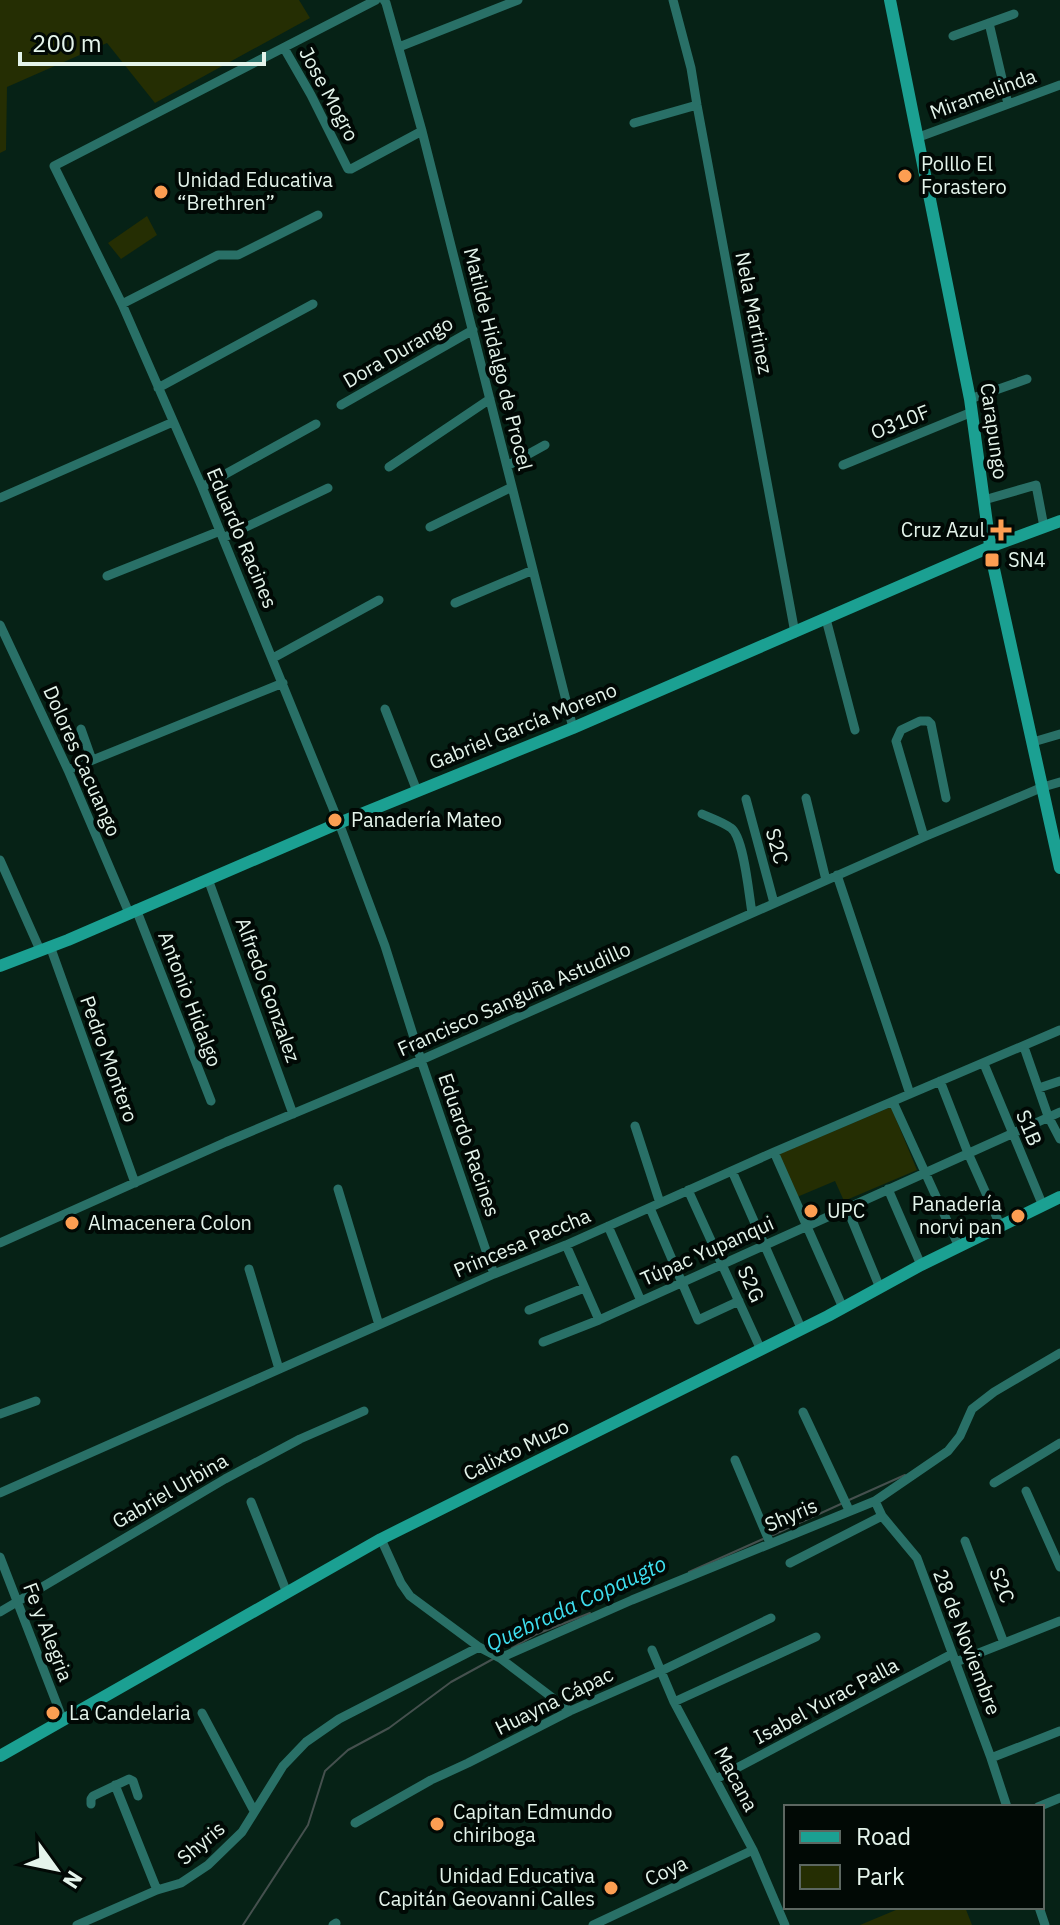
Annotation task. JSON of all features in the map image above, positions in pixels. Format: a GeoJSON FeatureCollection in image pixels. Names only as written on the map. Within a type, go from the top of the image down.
{"type":"FeatureCollection","features":[{"type":"Feature","properties":{"kind":"street","name":"Eduardo Racines"},"geometry":{"type":"LineString","coordinates":[[376,0],[54,166],[122,304],[202,487],[339,823],[385,946],[494,1274]]}},
{"type":"Feature","properties":{"kind":"street","name":"Matilde Hidalgo de Procel"},"geometry":{"type":"LineString","coordinates":[[384,0],[422,131],[573,728]]}},
{"type":"Feature","properties":{"kind":"street"},"geometry":{"type":"LineString","coordinates":[[399,47],[518,0]]}},
{"type":"Feature","properties":{"kind":"street","name":"Nela Martinez"},"geometry":{"type":"LineString","coordinates":[[673,0],[691,68],[795,633]]}},
{"type":"Feature","properties":{"kind":"street","name":"Carapungo"},"geometry":{"type":"LineString","coordinates":[[890,0],[971,405],[990,547],[1058,846],[1060,868]]}},
{"type":"Feature","properties":{"kind":"street"},"geometry":{"type":"LineString","coordinates":[[953,36],[1014,14]]}},
{"type":"Feature","properties":{"kind":"street"},"geometry":{"type":"LineString","coordinates":[[989,23],[1008,104]]}},
{"type":"Feature","properties":{"kind":"street","name":"Jose Mogro"},"geometry":{"type":"LineString","coordinates":[[284,48],[348,169],[422,131]]}},
{"type":"Feature","properties":{"kind":"street","name":"Miramelinda"},"geometry":{"type":"LineString","coordinates":[[919,137],[1060,85]]}},
{"type":"Feature","properties":{"kind":"street"},"geometry":{"type":"LineString","coordinates":[[634,123],[697,105]]}},
{"type":"Feature","properties":{"kind":"street"},"geometry":{"type":"LineString","coordinates":[[122,304],[218,255],[238,255],[318,215]]}},
{"type":"Feature","properties":{"kind":"street"},"geometry":{"type":"LineString","coordinates":[[158,388],[313,304]]}},
{"type":"Feature","properties":{"kind":"street","name":"Dora Durango"},"geometry":{"type":"LineString","coordinates":[[341,405],[473,330]]}},
{"type":"Feature","properties":{"kind":"street","name":"O310F"},"geometry":{"type":"LineString","coordinates":[[843,465],[1027,379]]}},
{"type":"Feature","properties":{"kind":"street"},"geometry":{"type":"LineString","coordinates":[[389,467],[490,399]]}},
{"type":"Feature","properties":{"kind":"street"},"geometry":{"type":"LineString","coordinates":[[0,498],[173,422]]}},
{"type":"Feature","properties":{"kind":"street"},"geometry":{"type":"LineString","coordinates":[[202,487],[316,424]]}},
{"type":"Feature","properties":{"kind":"street"},"geometry":{"type":"LineString","coordinates":[[507,466],[545,445]]}},
{"type":"Feature","properties":{"kind":"street"},"geometry":{"type":"LineString","coordinates":[[984,500],[1036,485],[1044,527]]}},
{"type":"Feature","properties":{"kind":"street"},"geometry":{"type":"LineString","coordinates":[[430,527],[512,487]]}},
{"type":"Feature","properties":{"kind":"street"},"geometry":{"type":"LineString","coordinates":[[107,576],[221,535],[328,488]]}},
{"type":"Feature","properties":{"kind":"street","name":"Gabriel García Moreno"},"geometry":{"type":"LineString","coordinates":[[0,966],[573,728],[990,547],[1060,521]]}},
{"type":"Feature","properties":{"kind":"street"},"geometry":{"type":"LineString","coordinates":[[455,603],[533,570]]}},
{"type":"Feature","properties":{"kind":"street"},"geometry":{"type":"LineString","coordinates":[[273,658],[379,600]]}},
{"type":"Feature","properties":{"kind":"street"},"geometry":{"type":"LineString","coordinates":[[826,619],[855,730]]}},
{"type":"Feature","properties":{"kind":"street","name":"Dolores Cacuango"},"geometry":{"type":"LineString","coordinates":[[0,625],[132,911]]}},
{"type":"Feature","properties":{"kind":"street"},"geometry":{"type":"LineString","coordinates":[[68,770],[283,683]]}},
{"type":"Feature","properties":{"kind":"street"},"geometry":{"type":"LineString","coordinates":[[385,709],[417,791]]}},
{"type":"Feature","properties":{"kind":"street"},"geometry":{"type":"LineString","coordinates":[[924,837],[896,741],[901,730],[920,721],[931,724],[946,798]]}},
{"type":"Feature","properties":{"kind":"street"},"geometry":{"type":"LineString","coordinates":[[81,729],[92,760]]}},
{"type":"Feature","properties":{"kind":"street"},"geometry":{"type":"LineString","coordinates":[[1033,742],[1060,734]]}},
{"type":"Feature","properties":{"kind":"street","name":"Francisco Sanguña Astudillo"},"geometry":{"type":"LineString","coordinates":[[0,1243],[924,837],[1060,782]]}},
{"type":"Feature","properties":{"kind":"street"},"geometry":{"type":"LineString","coordinates":[[806,798],[826,880]]}},
{"type":"Feature","properties":{"kind":"street","name":"S2C"},"geometry":{"type":"LineString","coordinates":[[746,799],[774,903]]}},
{"type":"Feature","properties":{"kind":"street"},"geometry":{"type":"LineString","coordinates":[[702,814],[731,828],[736,834],[745,864],[752,913]]}},
{"type":"Feature","properties":{"kind":"street","name":"Pedro Montero"},"geometry":{"type":"LineString","coordinates":[[0,860],[45,948],[135,1183]]}},
{"type":"Feature","properties":{"kind":"street"},"geometry":{"type":"LineString","coordinates":[[837,875],[910,1094]]}},
{"type":"Feature","properties":{"kind":"street","name":"Alfredo Gonzalez"},"geometry":{"type":"LineString","coordinates":[[208,879],[293,1114]]}},
{"type":"Feature","properties":{"kind":"street","name":"Antonio Hidalgo"},"geometry":{"type":"LineString","coordinates":[[132,911],[211,1101]]}},
{"type":"Feature","properties":{"kind":"street","name":"Princesa Paccha"},"geometry":{"type":"LineString","coordinates":[[0,1493],[494,1274],[1060,1030]]}},
{"type":"Feature","properties":{"kind":"street"},"geometry":{"type":"LineString","coordinates":[[1024,1047],[1048,1116],[1060,1139]]}},
{"type":"Feature","properties":{"kind":"street","name":"S1B"},"geometry":{"type":"LineString","coordinates":[[984,1064],[1043,1206]]}},
{"type":"Feature","properties":{"kind":"street"},"geometry":{"type":"LineString","coordinates":[[940,1081],[1001,1227]]}},
{"type":"Feature","properties":{"kind":"street"},"geometry":{"type":"LineString","coordinates":[[1039,1088],[1060,1081]]}},
{"type":"Feature","properties":{"kind":"street"},"geometry":{"type":"LineString","coordinates":[[893,1102],[959,1247]]}},
{"type":"Feature","properties":{"kind":"street","name":"Túpac Yupanqui"},"geometry":{"type":"LineString","coordinates":[[543,1342],[599,1320],[1060,1112]]}},
{"type":"Feature","properties":{"kind":"street"},"geometry":{"type":"LineString","coordinates":[[635,1126],[660,1203]]}},
{"type":"Feature","properties":{"kind":"street"},"geometry":{"type":"LineString","coordinates":[[774,1152],[843,1308]]}},
{"type":"Feature","properties":{"kind":"street"},"geometry":{"type":"LineString","coordinates":[[732,1171],[801,1328]]}},
{"type":"Feature","properties":{"kind":"street"},"geometry":{"type":"LineString","coordinates":[[338,1189],[379,1325]]}},
{"type":"Feature","properties":{"kind":"street"},"geometry":{"type":"LineString","coordinates":[[888,1189],[921,1265]]}},
{"type":"Feature","properties":{"kind":"street","name":"S2G"},"geometry":{"type":"LineString","coordinates":[[688,1190],[761,1350]]}},
{"type":"Feature","properties":{"kind":"street","name":"Calixto Muzo"},"geometry":{"type":"LineString","coordinates":[[0,1756],[381,1539],[1060,1197]]}},
{"type":"Feature","properties":{"kind":"street"},"geometry":{"type":"LineString","coordinates":[[650,1208],[698,1320],[739,1301]]}},
{"type":"Feature","properties":{"kind":"street"},"geometry":{"type":"LineString","coordinates":[[847,1208],[880,1288]]}},
{"type":"Feature","properties":{"kind":"street"},"geometry":{"type":"LineString","coordinates":[[608,1226],[641,1301]]}},
{"type":"Feature","properties":{"kind":"street"},"geometry":{"type":"LineString","coordinates":[[566,1245],[599,1320]]}},
{"type":"Feature","properties":{"kind":"street"},"geometry":{"type":"LineString","coordinates":[[249,1269],[279,1369]]}},
{"type":"Feature","properties":{"kind":"street"},"geometry":{"type":"LineString","coordinates":[[529,1310],[584,1288]]}},
{"type":"Feature","properties":{"kind":"street","name":"Shyris"},"geometry":{"type":"LineString","coordinates":[[500,1658],[632,1600],[875,1501],[948,1451],[960,1436],[972,1409],[994,1392],[1060,1353]]}},
{"type":"Feature","properties":{"kind":"street"},"geometry":{"type":"LineString","coordinates":[[0,1414],[36,1401]]}},
{"type":"Feature","properties":{"kind":"street","name":"Gabriel Urbina"},"geometry":{"type":"LineString","coordinates":[[0,1612],[225,1479],[300,1439],[364,1411]]}},
{"type":"Feature","properties":{"kind":"street"},"geometry":{"type":"LineString","coordinates":[[803,1412],[849,1510]]}},
{"type":"Feature","properties":{"kind":"street"},"geometry":{"type":"LineString","coordinates":[[994,1483],[1060,1443]]}},
{"type":"Feature","properties":{"kind":"street"},"geometry":{"type":"LineString","coordinates":[[735,1460],[770,1543]]}},
{"type":"Feature","properties":{"kind":"street"},"geometry":{"type":"LineString","coordinates":[[1026,1491],[1060,1567]]}},
{"type":"Feature","properties":{"kind":"street","name":"28 de Noviembre"},"geometry":{"type":"LineString","coordinates":[[875,1501],[882,1516],[917,1558],[1006,1805]]}},
{"type":"Feature","properties":{"kind":"street"},"geometry":{"type":"LineString","coordinates":[[251,1502],[287,1593]]}},
{"type":"Feature","properties":{"kind":"street"},"geometry":{"type":"LineString","coordinates":[[790,1563],[882,1516]]}},
{"type":"Feature","properties":{"kind":"street"},"geometry":{"type":"LineString","coordinates":[[381,1539],[410,1596],[570,1711]]}},
{"type":"Feature","properties":{"kind":"street","name":"S2C"},"geometry":{"type":"LineString","coordinates":[[965,1541],[1004,1643]]}},
{"type":"Feature","properties":{"kind":"street","name":"Fe y Alegria"},"geometry":{"type":"LineString","coordinates":[[0,1557],[63,1720]]}},
{"type":"Feature","properties":{"kind":"street","name":"Huayna Cápac"},"geometry":{"type":"LineString","coordinates":[[355,1823],[431,1780],[570,1711],[771,1618]]}},
{"type":"Feature","properties":{"kind":"street","name":"Isabel Yurac Palla"},"geometry":{"type":"LineString","coordinates":[[716,1779],[954,1658],[1060,1621]]}},
{"type":"Feature","properties":{"kind":"street"},"geometry":{"type":"LineString","coordinates":[[674,1702],[816,1637]]}},
{"type":"Feature","properties":{"kind":"street","name":"Shyris"},"geometry":{"type":"LineString","coordinates":[[77,1925],[157,1890],[181,1883],[208,1865],[242,1832],[283,1766],[306,1742],[339,1719],[479,1647]]}},
{"type":"Feature","properties":{"kind":"street","name":"Macana"},"geometry":{"type":"LineString","coordinates":[[652,1650],[674,1702],[753,1850],[785,1925]]}},
{"type":"Feature","properties":{"kind":"street"},"geometry":{"type":"LineString","coordinates":[[202,1713],[254,1811]]}},
{"type":"Feature","properties":{"kind":"street"},"geometry":{"type":"LineString","coordinates":[[991,1758],[1060,1731]]}},
{"type":"Feature","properties":{"kind":"street"},"geometry":{"type":"LineString","coordinates":[[91,1804],[93,1796],[129,1779],[133,1781],[138,1796]]}},
{"type":"Feature","properties":{"kind":"street"},"geometry":{"type":"LineString","coordinates":[[115,1785],[157,1890]]}},
{"type":"Feature","properties":{"kind":"street","name":"Coya"},"geometry":{"type":"LineString","coordinates":[[593,1925],[753,1850]]}},
{"type":"Feature","properties":{"kind":"green space"},"geometry":{"type":"Polygon","coordinates":[[[0,0],[299,0],[310,18],[155,103],[107,43],[7,87],[6,150],[0,153],[0,0]]]}},
{"type":"Feature","properties":{"kind":"green space"},"geometry":{"type":"Polygon","coordinates":[[[147,216],[157,235],[121,259],[108,243],[147,216]]]}},
{"type":"Feature","properties":{"kind":"green space"},"geometry":{"type":"Polygon","coordinates":[[[891,1107],[917,1170],[844,1201],[835,1181],[797,1197],[779,1154],[891,1107]]]}},
{"type":"Feature","properties":{"kind":"green space"},"geometry":{"type":"Polygon","coordinates":[[[898,1909],[966,1909],[972,1925],[860,1925],[898,1909]]]}},
{"type":"Feature","properties":{"kind":"waterway","name":"Quebrada Copaugto"},"geometry":{"type":"LineString","coordinates":[[849,1500],[905,1475]]}},
{"type":"Feature","properties":{"kind":"waterway","name":"Quebrada Copaugto"},"geometry":{"type":"LineString","coordinates":[[773,1535],[843,1503]]}},
{"type":"Feature","properties":{"kind":"waterway","name":"Quebrada Copaugto"},"geometry":{"type":"LineString","coordinates":[[689,1572],[763,1539]]}},
{"type":"Feature","properties":{"kind":"waterway","name":"Quebrada Copaugto"},"geometry":{"type":"LineString","coordinates":[[512,1648],[537,1634],[590,1613]]}},
{"type":"Feature","properties":{"kind":"waterway","name":"Quebrada Copaugto"},"geometry":{"type":"LineString","coordinates":[[243,1925],[308,1825],[325,1771],[348,1750],[389,1728],[451,1682],[493,1659]]}},
{"type":"Feature","properties":{"kind":"place","name":"Polllo El Forastero"},"geometry":{"type":"Point","coordinates":[905,176]}},
{"type":"Feature","properties":{"kind":"place","name":"Unidad Educativa “Brethren”"},"geometry":{"type":"Point","coordinates":[161,192]}},
{"type":"Feature","properties":{"kind":"place","name":"Cruz Azul"},"geometry":{"type":"Point","coordinates":[1001,530]}},
{"type":"Feature","properties":{"kind":"place","name":"SN4"},"geometry":{"type":"Point","coordinates":[992,560]}},
{"type":"Feature","properties":{"kind":"place","name":"Panadería Mateo"},"geometry":{"type":"Point","coordinates":[335,820]}},
{"type":"Feature","properties":{"kind":"place","name":"UPC"},"geometry":{"type":"Point","coordinates":[811,1211]}},
{"type":"Feature","properties":{"kind":"place","name":"Panadería norvi pan"},"geometry":{"type":"Point","coordinates":[1018,1216]}},
{"type":"Feature","properties":{"kind":"place","name":"Almacenera Colon"},"geometry":{"type":"Point","coordinates":[72,1223]}},
{"type":"Feature","properties":{"kind":"place","name":"La Candelaria"},"geometry":{"type":"Point","coordinates":[53,1713]}},
{"type":"Feature","properties":{"kind":"place","name":"Capitan Edmundo chiriboga"},"geometry":{"type":"Point","coordinates":[437,1824]}},
{"type":"Feature","properties":{"kind":"place","name":"Unidad Educativa Capitán Geovanni Calles"},"geometry":{"type":"Point","coordinates":[611,1888]}}]}
